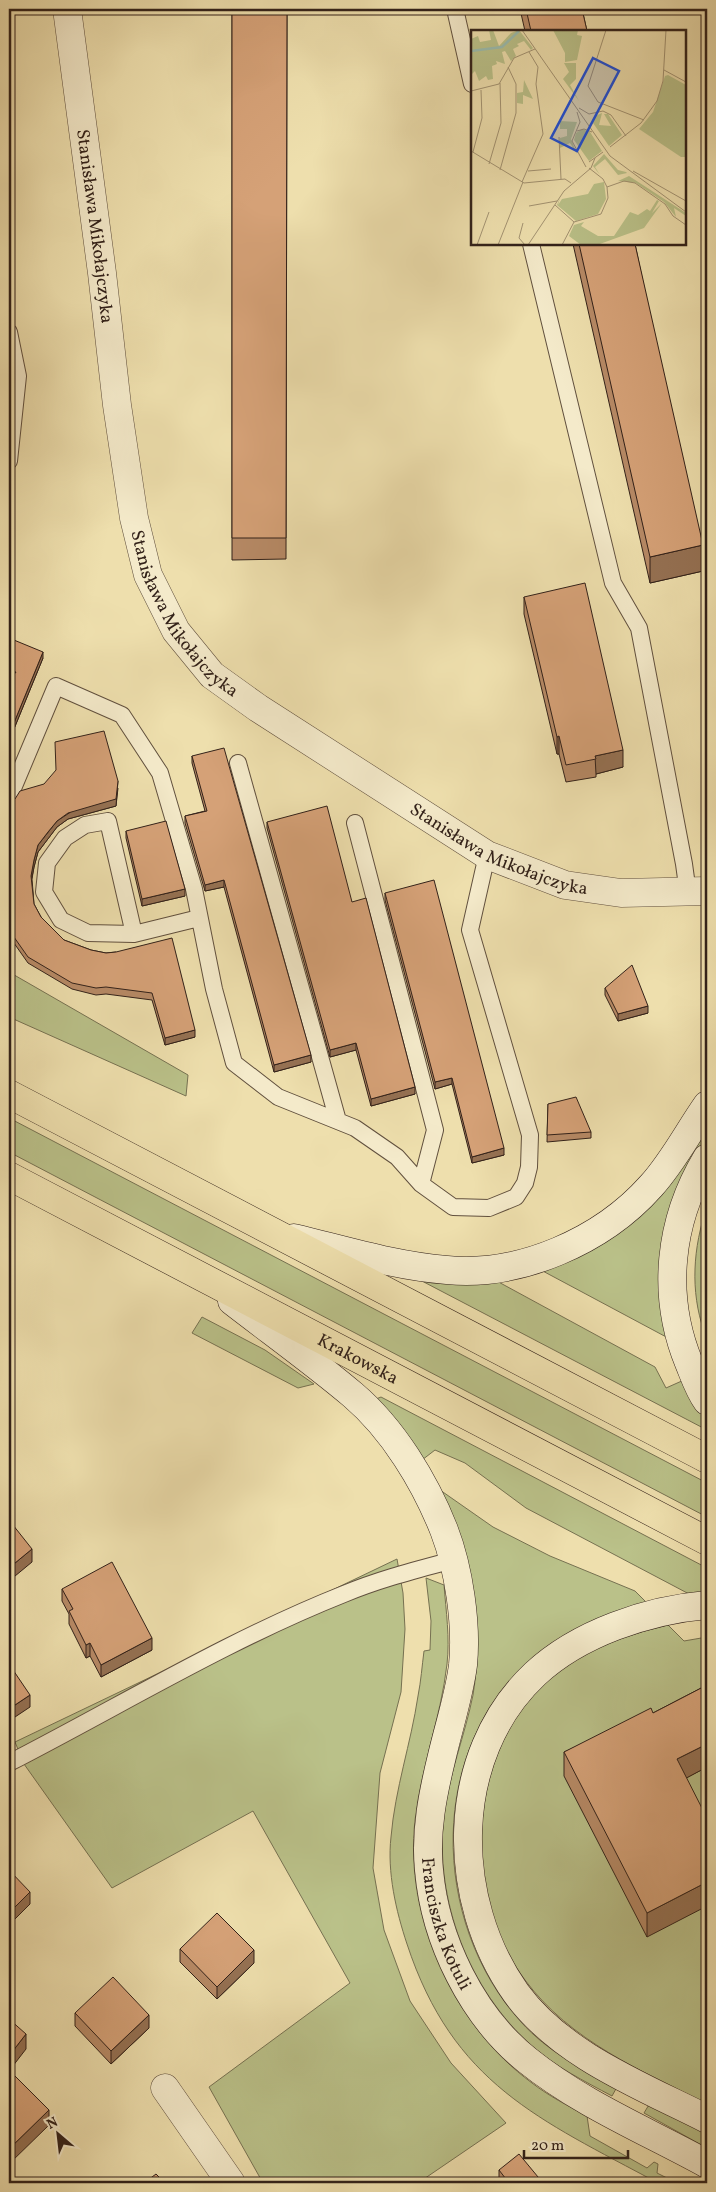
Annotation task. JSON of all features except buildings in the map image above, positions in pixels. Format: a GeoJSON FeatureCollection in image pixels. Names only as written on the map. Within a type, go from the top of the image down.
{"type":"FeatureCollection","features":[{"type":"Feature","properties":{"kind":"main road"},"geometry":{"type":"LineString","coordinates":[[9,1094],[707,1459]]}},
{"type":"Feature","properties":{"kind":"main road","name":"Krakowska"},"geometry":{"type":"LineString","coordinates":[[9,1176],[707,1542]]}},
{"type":"Feature","properties":{"kind":"street","name":"Stanisława Mikołajczyka"},"geometry":{"type":"LineString","coordinates":[[67,9],[102,272],[116,405],[134,518],[148,575],[176,631],[212,675],[258,708],[487,855],[565,885],[621,894],[698,892]]}},
{"type":"Feature","properties":{"kind":"street"},"geometry":{"type":"LineString","coordinates":[[276,1233],[401,1264],[448,1270],[488,1269],[533,1260],[583,1239],[623,1212],[662,1173],[707,1105]]}},
{"type":"Feature","properties":{"kind":"street"},"geometry":{"type":"LineString","coordinates":[[707,1158],[694,1183],[680,1224],[671,1280],[676,1321],[683,1348],[707,1401]]}},
{"type":"Feature","properties":{"kind":"street","name":"Franciszka Kotuli"},"geometry":{"type":"LineString","coordinates":[[205,1279],[354,1396],[384,1427],[428,1497],[444,1531],[453,1560],[464,1647],[459,1689],[433,1794],[428,1835],[428,1870],[434,1906],[458,1972],[477,2004],[499,2034],[526,2060],[556,2081],[707,2164]]}},
{"type":"Feature","properties":{"kind":"street"},"geometry":{"type":"LineString","coordinates":[[707,1605],[653,1616],[608,1629],[584,1640],[547,1664],[529,1680],[504,1712],[481,1757],[472,1795],[468,1836],[469,1875],[485,1935],[500,1966],[517,1994],[563,2040],[638,2083],[707,2119]]}},
{"type":"Feature","properties":{"kind":"street"},"geometry":{"type":"LineString","coordinates":[[619,2117],[638,2083]]}},
{"type":"Feature","properties":{"kind":"street"},"geometry":{"type":"LineString","coordinates":[[165,2088],[231,2183]]}},
{"type":"Feature","properties":{"kind":"lane"},"geometry":{"type":"LineString","coordinates":[[455,9],[471,80]]}},
{"type":"Feature","properties":{"kind":"lane"},"geometry":{"type":"LineString","coordinates":[[531,245],[613,583],[639,628],[684,864],[698,892]]}},
{"type":"Feature","properties":{"kind":"lane"},"geometry":{"type":"LineString","coordinates":[[9,332],[18,376],[9,461]]}},
{"type":"Feature","properties":{"kind":"lane"},"geometry":{"type":"LineString","coordinates":[[9,798],[56,686],[122,714],[160,773],[194,889],[214,989],[234,1062],[278,1097],[355,1128],[397,1157],[421,1184],[453,1207],[489,1208],[516,1197],[524,1183],[529,1167],[530,1136],[470,930],[487,855]]}},
{"type":"Feature","properties":{"kind":"lane"},"geometry":{"type":"LineString","coordinates":[[238,763],[338,1121]]}},
{"type":"Feature","properties":{"kind":"lane"},"geometry":{"type":"LineString","coordinates":[[134,934],[108,821],[84,825],[65,838],[47,863],[44,892],[61,920],[88,933],[134,934],[199,918]]}},
{"type":"Feature","properties":{"kind":"lane"},"geometry":{"type":"LineString","coordinates":[[355,823],[435,1130],[421,1184]]}},
{"type":"Feature","properties":{"kind":"lane"},"geometry":{"type":"LineString","coordinates":[[9,1763],[275,1624],[382,1580],[453,1560]]}},
{"type":"Feature","properties":{"kind":"green space"},"geometry":{"type":"Polygon","coordinates":[[[9,972],[188,1075],[186,1096],[9,1017],[9,972]]]}},
{"type":"Feature","properties":{"kind":"green space"},"geometry":{"type":"Polygon","coordinates":[[[9,1118],[707,1483],[707,1517],[9,1152],[9,1118]]]}},
{"type":"Feature","properties":{"kind":"green space"},"geometry":{"type":"Polygon","coordinates":[[[707,1122],[707,1137],[695,1156],[670,1339],[539,1269],[707,1122]]]}},
{"type":"Feature","properties":{"kind":"green space"},"geometry":{"type":"Polygon","coordinates":[[[707,1207],[707,1330],[704,1331],[697,1300],[695,1269],[702,1222],[707,1207]]]}},
{"type":"Feature","properties":{"kind":"green space"},"geometry":{"type":"Polygon","coordinates":[[[493,1279],[655,1367],[666,1388],[684,1380],[707,1418],[707,1430],[420,1280],[493,1279]]]}},
{"type":"Feature","properties":{"kind":"green space"},"geometry":{"type":"Polygon","coordinates":[[[202,1317],[265,1350],[314,1384],[298,1388],[192,1333],[202,1317]]]}},
{"type":"Feature","properties":{"kind":"green space"},"geometry":{"type":"Polygon","coordinates":[[[381,1397],[707,1568],[707,1593],[691,1595],[526,1508],[465,1463],[435,1450],[422,1460],[376,1399],[381,1397]]]}},
{"type":"Feature","properties":{"kind":"green space"},"geometry":{"type":"Polygon","coordinates":[[[440,1490],[493,1527],[550,1556],[635,1591],[648,1604],[604,1619],[562,1638],[536,1656],[500,1693],[474,1737],[459,1785],[453,1835],[457,1886],[469,1935],[491,1981],[531,2033],[554,2051],[617,2087],[612,2096],[551,2061],[532,2046],[510,2023],[490,1998],[474,1971],[451,1911],[442,1847],[444,1815],[446,1800],[473,1695],[477,1644],[473,1590],[467,1563],[451,1512],[440,1490]]]}},
{"type":"Feature","properties":{"kind":"green space"},"geometry":{"type":"Polygon","coordinates":[[[397,1559],[403,1593],[405,1629],[401,1692],[380,1773],[373,1868],[384,1930],[410,2001],[451,2063],[506,2123],[418,2183],[263,2183],[209,2087],[350,1983],[253,1811],[112,1888],[24,1764],[15,1742],[397,1559]]]}},
{"type":"Feature","properties":{"kind":"green space"},"geometry":{"type":"Polygon","coordinates":[[[426,1578],[444,1585],[448,1654],[444,1684],[418,1800],[415,1820],[414,1857],[418,1894],[426,1931],[440,1966],[457,2000],[479,2031],[504,2059],[538,2088],[587,2116],[590,2136],[647,2168],[654,2162],[658,2164],[657,2173],[677,2183],[658,2183],[538,2116],[505,2092],[475,2064],[449,2031],[426,1992],[399,1918],[391,1878],[390,1850],[396,1801],[415,1714],[424,1651],[430,1650],[431,1621],[426,1578]]]}},
{"type":"Feature","properties":{"kind":"green space"},"geometry":{"type":"Polygon","coordinates":[[[668,1625],[684,1641],[707,1637],[707,2104],[608,2052],[563,2020],[543,2001],[525,1980],[505,1947],[491,1910],[483,1870],[482,1830],[487,1790],[498,1752],[516,1717],[541,1687],[569,1664],[617,1640],[668,1625]]]}},
{"type":"Feature","properties":{"kind":"green space"},"geometry":{"type":"Polygon","coordinates":[[[650,2103],[707,2132],[707,2148],[644,2113],[650,2103]]]}}]}
